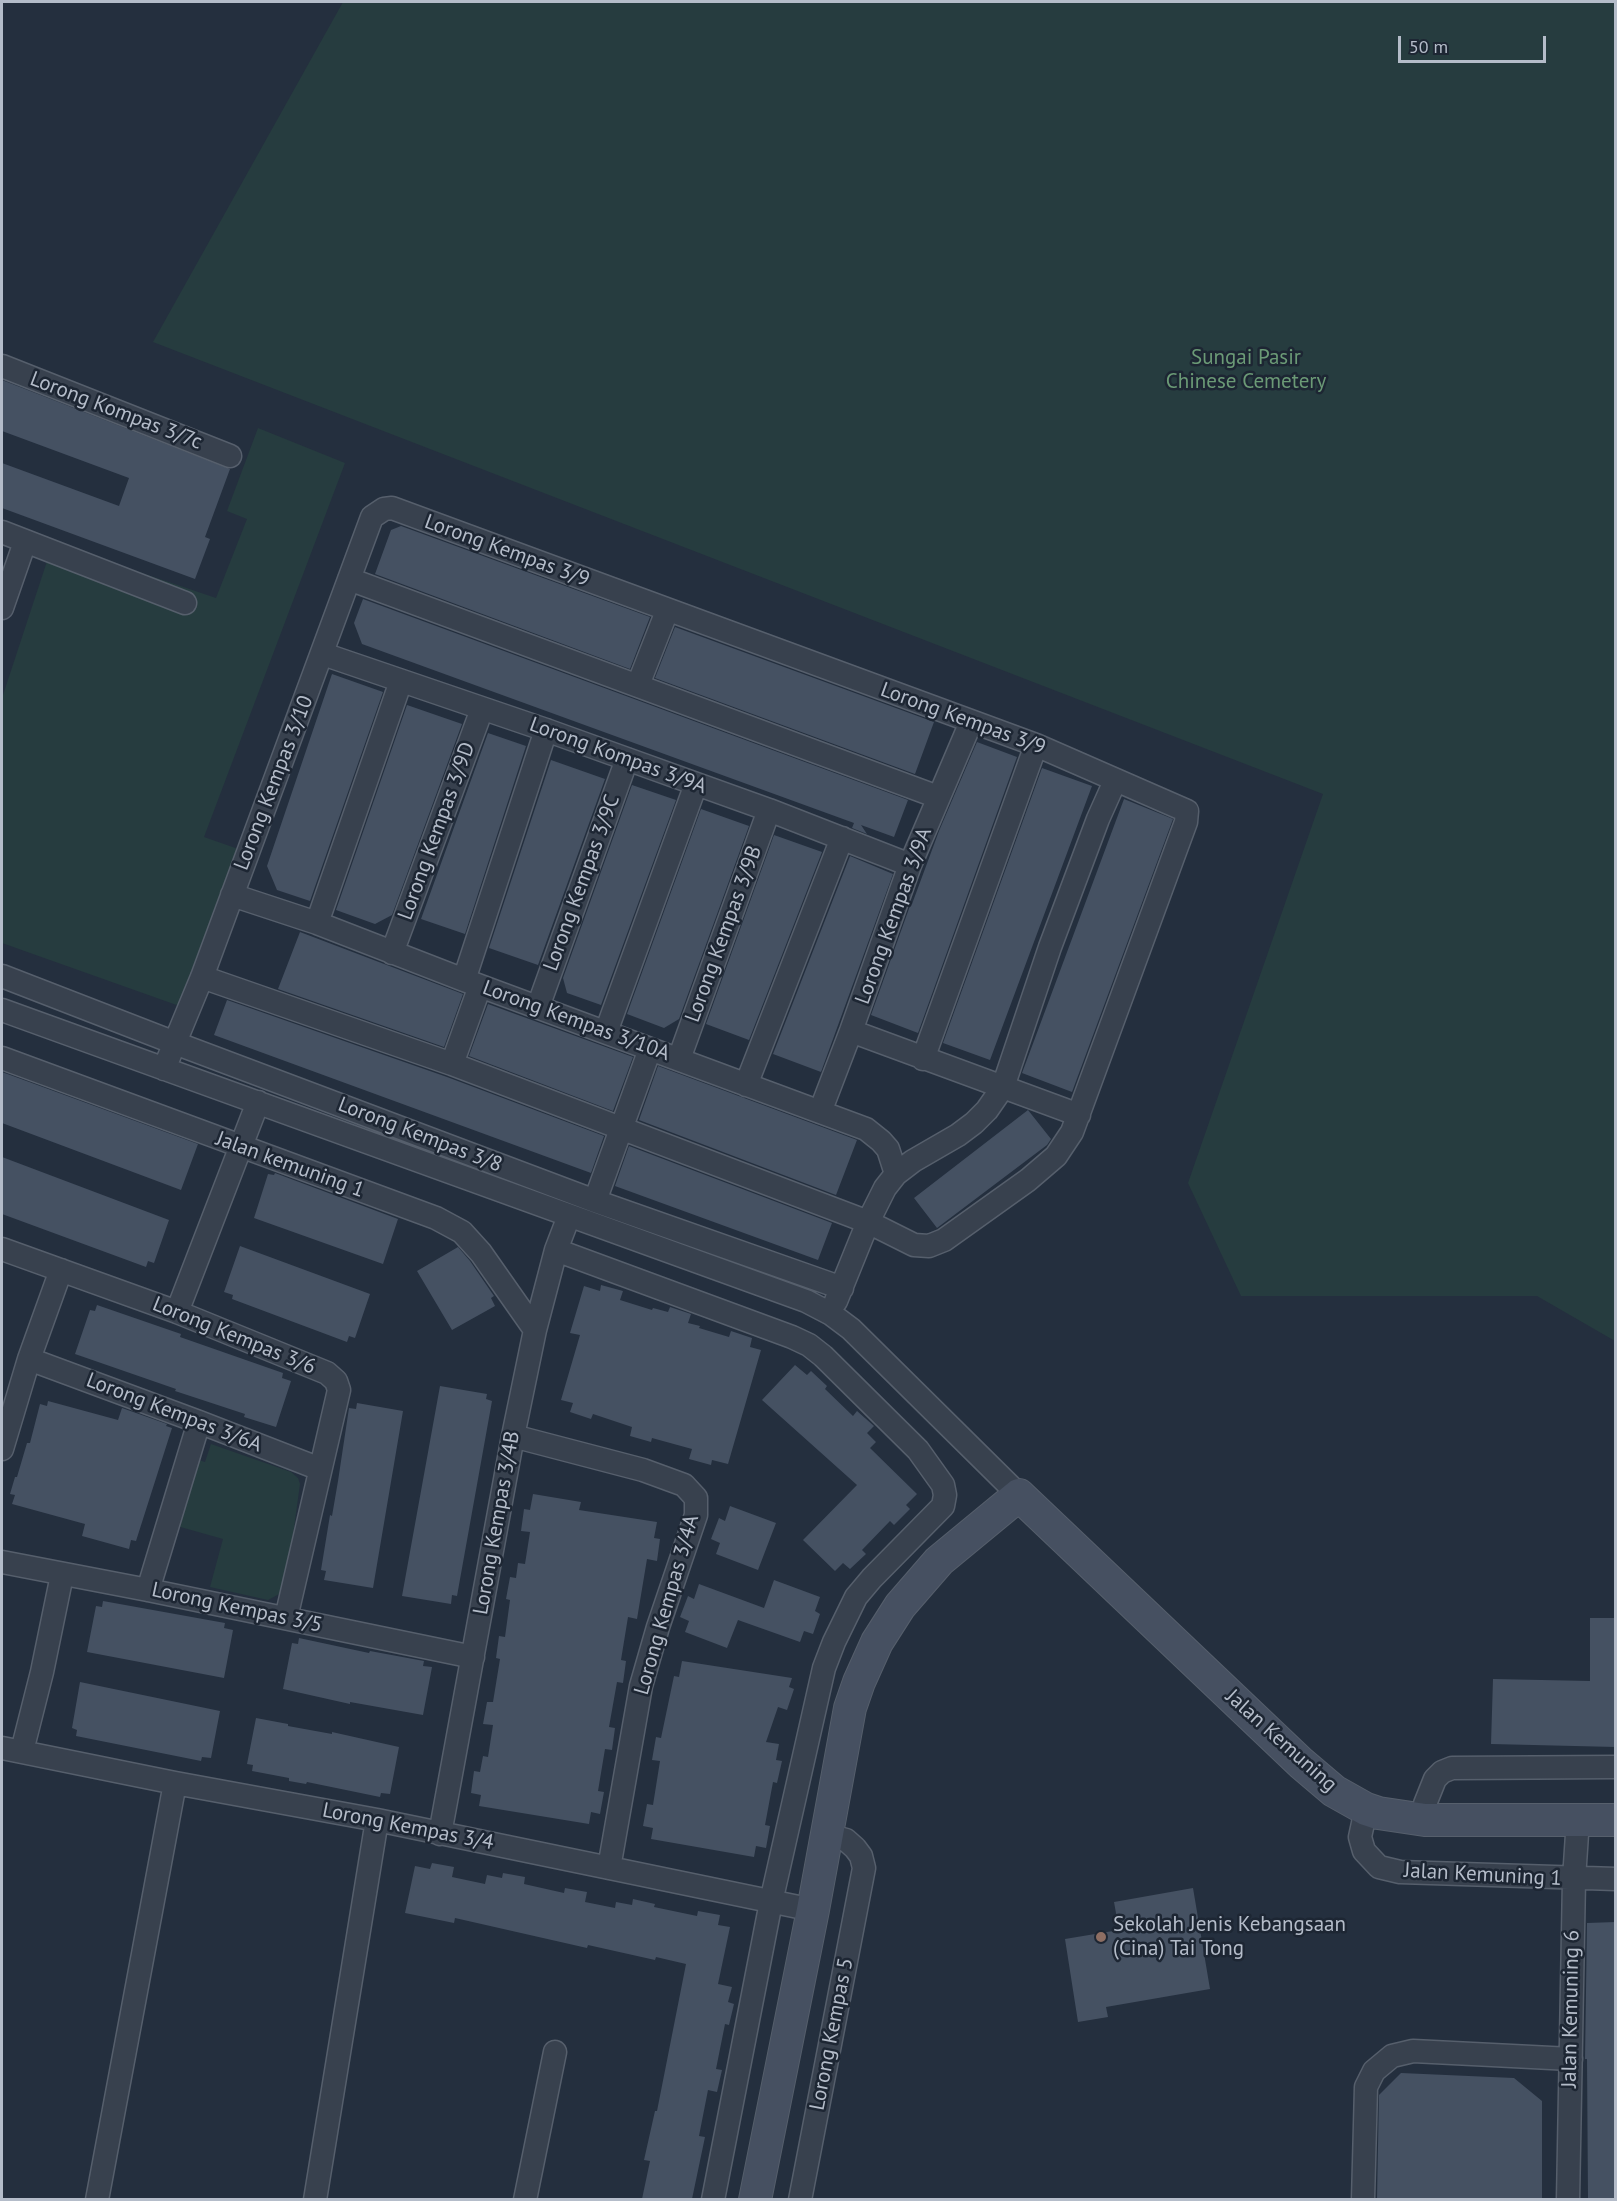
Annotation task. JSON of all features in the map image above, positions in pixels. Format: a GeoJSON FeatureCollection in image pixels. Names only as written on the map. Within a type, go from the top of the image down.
{"type":"FeatureCollection","features":[{"type":"Feature","properties":{"kind":"street","name":"Lorong Kompas 3/7c"},"geometry":{"type":"LineString","coordinates":[[2,366],[230,456]]}},
{"type":"Feature","properties":{"kind":"street","name":"Lorong Kempas 3/10"},"geometry":{"type":"LineString","coordinates":[[164,1069],[202,977],[372,517],[384,509],[392,508]]}},
{"type":"Feature","properties":{"kind":"street","name":"Lorong Kempas 3/9"},"geometry":{"type":"LineString","coordinates":[[392,508],[1036,745],[1187,811],[1186,822],[1079,1115]]}},
{"type":"Feature","properties":{"kind":"street"},"geometry":{"type":"LineString","coordinates":[[2,532],[184,603]]}},
{"type":"Feature","properties":{"kind":"street"},"geometry":{"type":"LineString","coordinates":[[2,608],[25,542]]}},
{"type":"Feature","properties":{"kind":"street"},"geometry":{"type":"LineString","coordinates":[[350,579],[938,797]]}},
{"type":"Feature","properties":{"kind":"street"},"geometry":{"type":"LineString","coordinates":[[638,686],[667,611]]}},
{"type":"Feature","properties":{"kind":"street","name":"Lorong Kompas 3/9A"},"geometry":{"type":"LineString","coordinates":[[322,654],[627,759],[769,810],[910,865]]}},
{"type":"Feature","properties":{"kind":"street"},"geometry":{"type":"LineString","coordinates":[[317,923],[401,681]]}},
{"type":"Feature","properties":{"kind":"street","name":"Lorong Kempas 3/9D"},"geometry":{"type":"LineString","coordinates":[[392,952],[482,709]]}},
{"type":"Feature","properties":{"kind":"street","name":"Lorong Kempas 3/9A"},"geometry":{"type":"LineString","coordinates":[[820,1112],[852,1031],[910,865],[971,722]]}},
{"type":"Feature","properties":{"kind":"street"},"geometry":{"type":"LineString","coordinates":[[452,1064],[472,983],[546,730]]}},
{"type":"Feature","properties":{"kind":"street"},"geometry":{"type":"LineString","coordinates":[[923,1059],[1036,745]]}},
{"type":"Feature","properties":{"kind":"street","name":"Lorong Kempas 3/9C"},"geometry":{"type":"LineString","coordinates":[[538,1007],[627,759]]}},
{"type":"Feature","properties":{"kind":"street"},"geometry":{"type":"LineString","coordinates":[[831,1314],[877,1202],[904,1168],[958,1136],[974,1123],[987,1110],[1003,1087],[1050,947],[1098,819],[1115,781]]}},
{"type":"Feature","properties":{"kind":"street"},"geometry":{"type":"LineString","coordinates":[[606,1032],[696,784]]}},
{"type":"Feature","properties":{"kind":"street","name":"Lorong Kempas 3/9B"},"geometry":{"type":"LineString","coordinates":[[679,1059],[769,810]]}},
{"type":"Feature","properties":{"kind":"street"},"geometry":{"type":"LineString","coordinates":[[746,1085],[842,838]]}},
{"type":"Feature","properties":{"kind":"street","name":"Lorong Kempas 3/10A"},"geometry":{"type":"LineString","coordinates":[[232,895],[317,923],[866,1129],[881,1141],[904,1168]]}},
{"type":"Feature","properties":{"kind":"street","name":"Lorong Kempas 3/8"},"geometry":{"type":"LineString","coordinates":[[2,976],[595,1201],[842,1288]]}},
{"type":"Feature","properties":{"kind":"street"},"geometry":{"type":"LineString","coordinates":[[202,977],[452,1064],[868,1222],[914,1245],[929,1246],[944,1240],[1028,1180],[1056,1156],[1072,1132],[1079,1115],[852,1031]]}},
{"type":"Feature","properties":{"kind":"street"},"geometry":{"type":"LineString","coordinates":[[2,1011],[806,1301],[831,1314],[851,1329],[1019,1495],[939,1561],[900,1606],[877,1642],[859,1682],[850,1708],[813,1910],[755,2199]]}},
{"type":"Feature","properties":{"kind":"street"},"geometry":{"type":"LineString","coordinates":[[595,1201],[651,1049]]}},
{"type":"Feature","properties":{"kind":"street","name":"Jalan kemuning 1"},"geometry":{"type":"LineString","coordinates":[[2,1058],[436,1218],[462,1232],[481,1253],[535,1330]]}},
{"type":"Feature","properties":{"kind":"street"},"geometry":{"type":"LineString","coordinates":[[177,1312],[258,1102]]}},
{"type":"Feature","properties":{"kind":"street","name":"Lorong Kempas 3/4B"},"geometry":{"type":"LineString","coordinates":[[440,1834],[513,1436],[535,1330],[556,1250],[569,1216]]}},
{"type":"Feature","properties":{"kind":"street","name":"Lorong Kempas 3/6"},"geometry":{"type":"LineString","coordinates":[[2,1249],[177,1312],[327,1373],[336,1381],[339,1390],[286,1618]]}},
{"type":"Feature","properties":{"kind":"street"},"geometry":{"type":"LineString","coordinates":[[556,1250],[792,1336],[809,1345],[918,1450],[943,1485],[945,1495],[943,1506],[856,1597],[824,1668],[771,1902],[713,2199]]}},
{"type":"Feature","properties":{"kind":"street"},"geometry":{"type":"LineString","coordinates":[[2,1449],[28,1359],[61,1270]]}},
{"type":"Feature","properties":{"kind":"street","name":"Lorong Kempas 3/6A"},"geometry":{"type":"LineString","coordinates":[[28,1359],[320,1469]]}},
{"type":"Feature","properties":{"kind":"street"},"geometry":{"type":"LineString","coordinates":[[148,1590],[199,1422]]}},
{"type":"Feature","properties":{"kind":"street","name":"Lorong Kempas 3/4A"},"geometry":{"type":"LineString","coordinates":[[513,1436],[643,1470],[684,1485],[696,1498],[696,1515],[658,1626],[641,1686],[609,1868]]}},
{"type":"Feature","properties":{"kind":"street","name":"Jalan Kemuning"},"geometry":{"type":"LineString","coordinates":[[1019,1495],[1301,1763],[1334,1791],[1366,1809],[1425,1820],[1616,1820]]}},
{"type":"Feature","properties":{"kind":"street","name":"Lorong Kempas 3/5"},"geometry":{"type":"LineString","coordinates":[[2,1562],[473,1657]]}},
{"type":"Feature","properties":{"kind":"street"},"geometry":{"type":"LineString","coordinates":[[12,1749],[42,1672],[62,1575]]}},
{"type":"Feature","properties":{"kind":"street","name":"Lorong Kempas 3/4"},"geometry":{"type":"LineString","coordinates":[[12,1749],[175,1783],[377,1820],[813,1910]]}},
{"type":"Feature","properties":{"kind":"street"},"geometry":{"type":"LineString","coordinates":[[1425,1820],[1425,1804],[1435,1779],[1442,1772],[1452,1768],[1616,1767]]}},
{"type":"Feature","properties":{"kind":"street"},"geometry":{"type":"LineString","coordinates":[[97,2199],[175,1783]]}},
{"type":"Feature","properties":{"kind":"street","name":"Jalan Kemuning 1"},"geometry":{"type":"LineString","coordinates":[[1366,1809],[1360,1837],[1364,1851],[1379,1867],[1400,1872],[1616,1879]]}},
{"type":"Feature","properties":{"kind":"street"},"geometry":{"type":"LineString","coordinates":[[315,2199],[377,1820]]}},
{"type":"Feature","properties":{"kind":"street","name":"Jalan Kemuning 6"},"geometry":{"type":"LineString","coordinates":[[1568,2199],[1574,1879],[1578,1820]]}},
{"type":"Feature","properties":{"kind":"street","name":"Lorong Kempas 5"},"geometry":{"type":"LineString","coordinates":[[800,2199],[864,1868],[861,1856],[855,1848],[846,1840],[827,1835]]}},
{"type":"Feature","properties":{"kind":"street"},"geometry":{"type":"LineString","coordinates":[[1363,2199],[1366,2087],[1374,2070],[1392,2056],[1413,2051],[1570,2060]]}},
{"type":"Feature","properties":{"kind":"street"},"geometry":{"type":"LineString","coordinates":[[525,2199],[555,2052]]}},
{"type":"Feature","properties":{"kind":"green space","name":"Sungai Pasir Chinese Cemetery"},"geometry":{"type":"Polygon","coordinates":[[[343,2],[1615,2],[1615,1341],[1537,1296],[1241,1296],[1188,1183],[1323,794],[153,342],[343,2]]]}},
{"type":"Feature","properties":{"kind":"green space"},"geometry":{"type":"Polygon","coordinates":[[[258,428],[345,463],[204,837],[244,851],[185,1008],[2,943],[2,698],[53,543],[216,598],[247,519],[227,511],[258,428]]]}},
{"type":"Feature","properties":{"kind":"green space"},"geometry":{"type":"Polygon","coordinates":[[[211,1444],[291,1472],[298,1478],[300,1484],[286,1586],[281,1593],[268,1600],[210,1587],[223,1539],[177,1526],[195,1459],[205,1462],[211,1444]]]}},
{"type":"Feature","properties":{"kind":"building"},"geometry":{"type":"Polygon","coordinates":[[[2,380],[230,469],[205,537],[210,539],[195,579],[2,508],[2,463],[119,506],[129,478],[2,431],[2,380]]]}},
{"type":"Feature","properties":{"kind":"building"},"geometry":{"type":"Polygon","coordinates":[[[401,526],[650,617],[630,669],[375,574],[391,530],[401,526]]]}},
{"type":"Feature","properties":{"kind":"building"},"geometry":{"type":"Polygon","coordinates":[[[363,599],[908,800],[894,837],[861,825],[867,834],[852,828],[854,823],[362,644],[354,623],[363,599]]]}},
{"type":"Feature","properties":{"kind":"building"},"geometry":{"type":"Polygon","coordinates":[[[675,627],[934,722],[915,774],[655,678],[675,627]]]}},
{"type":"Feature","properties":{"kind":"building"},"geometry":{"type":"Polygon","coordinates":[[[332,674],[383,692],[310,901],[277,890],[267,866],[332,674]]]}},
{"type":"Feature","properties":{"kind":"building"},"geometry":{"type":"Polygon","coordinates":[[[407,705],[462,724],[392,915],[375,924],[336,910],[407,705]]]}},
{"type":"Feature","properties":{"kind":"building"},"geometry":{"type":"Polygon","coordinates":[[[488,733],[526,746],[465,934],[421,919],[488,733]]]}},
{"type":"Feature","properties":{"kind":"building"},"geometry":{"type":"Polygon","coordinates":[[[977,742],[1017,757],[918,1033],[871,1015],[911,903],[977,742]]]}},
{"type":"Feature","properties":{"kind":"building"},"geometry":{"type":"Polygon","coordinates":[[[551,760],[605,779],[538,965],[489,948],[551,760]]]}},
{"type":"Feature","properties":{"kind":"building"},"geometry":{"type":"Polygon","coordinates":[[[1042,768],[1092,786],[990,1060],[943,1043],[1042,768]]]}},
{"type":"Feature","properties":{"kind":"building"},"geometry":{"type":"Polygon","coordinates":[[[632,785],[676,800],[601,1005],[567,993],[563,978],[632,785]]]}},
{"type":"Feature","properties":{"kind":"building"},"geometry":{"type":"Polygon","coordinates":[[[1124,799],[1173,819],[1072,1092],[1022,1073],[1124,799]]]}},
{"type":"Feature","properties":{"kind":"building"},"geometry":{"type":"Polygon","coordinates":[[[701,809],[749,826],[679,1019],[664,1028],[627,1014],[701,809]]]}},
{"type":"Feature","properties":{"kind":"building"},"geometry":{"type":"Polygon","coordinates":[[[774,835],[822,852],[749,1040],[706,1024],[774,835]]]}},
{"type":"Feature","properties":{"kind":"building"},"geometry":{"type":"Polygon","coordinates":[[[850,856],[893,874],[821,1072],[773,1054],[850,856]]]}},
{"type":"Feature","properties":{"kind":"building"},"geometry":{"type":"Polygon","coordinates":[[[300,932],[463,994],[444,1047],[278,989],[300,932]]]}},
{"type":"Feature","properties":{"kind":"building"},"geometry":{"type":"Polygon","coordinates":[[[227,1000],[447,1077],[604,1136],[591,1173],[214,1035],[227,1000]]]}},
{"type":"Feature","properties":{"kind":"building"},"geometry":{"type":"Polygon","coordinates":[[[488,1004],[633,1057],[613,1111],[469,1056],[488,1004]]]}},
{"type":"Feature","properties":{"kind":"building"},"geometry":{"type":"Polygon","coordinates":[[[658,1066],[857,1140],[836,1195],[639,1120],[658,1066]]]}},
{"type":"Feature","properties":{"kind":"building"},"geometry":{"type":"Polygon","coordinates":[[[2,1072],[198,1144],[181,1190],[2,1123],[2,1072]]]}},
{"type":"Feature","properties":{"kind":"building"},"geometry":{"type":"Polygon","coordinates":[[[1028,1110],[1051,1139],[1047,1145],[937,1228],[914,1198],[1028,1110]]]}},
{"type":"Feature","properties":{"kind":"building"},"geometry":{"type":"Polygon","coordinates":[[[629,1146],[832,1223],[818,1260],[615,1186],[629,1146]]]}},
{"type":"Feature","properties":{"kind":"building"},"geometry":{"type":"Polygon","coordinates":[[[2,1157],[169,1220],[154,1263],[148,1261],[146,1267],[2,1214],[2,1157]]]}},
{"type":"Feature","properties":{"kind":"building"},"geometry":{"type":"Polygon","coordinates":[[[275,1173],[398,1219],[383,1264],[254,1218],[268,1174],[274,1175],[275,1173]]]}},
{"type":"Feature","properties":{"kind":"building"},"geometry":{"type":"Polygon","coordinates":[[[240,1246],[370,1294],[355,1338],[349,1336],[347,1342],[232,1299],[233,1295],[224,1292],[240,1246]]]}},
{"type":"Feature","properties":{"kind":"building"},"geometry":{"type":"Polygon","coordinates":[[[458,1247],[494,1296],[491,1298],[495,1306],[452,1330],[417,1271],[458,1247]]]}},
{"type":"Feature","properties":{"kind":"building"},"geometry":{"type":"Polygon","coordinates":[[[601,1285],[623,1291],[620,1300],[652,1310],[653,1308],[668,1312],[670,1307],[691,1314],[688,1323],[700,1326],[699,1328],[729,1337],[731,1331],[752,1338],[750,1347],[761,1350],[728,1464],[712,1460],[711,1465],[689,1459],[692,1449],[652,1438],[651,1442],[630,1436],[632,1427],[593,1414],[591,1419],[570,1412],[573,1403],[561,1400],[580,1335],[570,1333],[584,1286],[600,1291],[601,1285]]]}},
{"type":"Feature","properties":{"kind":"building"},"geometry":{"type":"Polygon","coordinates":[[[97,1305],[283,1373],[282,1378],[291,1381],[276,1427],[75,1354],[90,1310],[95,1311],[97,1305]]]}},
{"type":"Feature","properties":{"kind":"building"},"geometry":{"type":"Polygon","coordinates":[[[795,1365],[807,1375],[811,1371],[827,1386],[825,1389],[853,1416],[857,1411],[874,1426],[867,1433],[876,1442],[870,1448],[917,1494],[906,1505],[910,1509],[894,1525],[890,1521],[862,1550],[866,1554],[850,1569],[843,1563],[835,1571],[803,1540],[857,1485],[762,1400],[795,1365]]]}},
{"type":"Feature","properties":{"kind":"building"},"geometry":{"type":"Polygon","coordinates":[[[440,1386],[487,1394],[486,1399],[492,1401],[457,1596],[452,1595],[451,1604],[402,1596],[440,1386]]]}},
{"type":"Feature","properties":{"kind":"building"},"geometry":{"type":"Polygon","coordinates":[[[48,1401],[118,1420],[122,1408],[167,1424],[166,1426],[172,1428],[136,1541],[131,1540],[129,1549],[82,1536],[85,1524],[12,1504],[15,1495],[10,1494],[27,1443],[30,1443],[40,1404],[47,1406],[48,1401]]]}},
{"type":"Feature","properties":{"kind":"building"},"geometry":{"type":"Polygon","coordinates":[[[357,1403],[403,1411],[373,1588],[324,1580],[326,1571],[321,1570],[349,1408],[356,1409],[357,1403]]]}},
{"type":"Feature","properties":{"kind":"building"},"geometry":{"type":"Polygon","coordinates":[[[533,1494],[581,1502],[579,1510],[657,1522],[654,1538],[660,1539],[657,1561],[647,1559],[637,1619],[628,1617],[621,1660],[626,1661],[623,1683],[617,1682],[609,1727],[615,1728],[612,1750],[605,1749],[598,1791],[604,1792],[600,1814],[591,1812],[589,1824],[479,1806],[481,1795],[471,1793],[474,1771],[480,1772],[483,1756],[488,1757],[493,1725],[483,1724],[487,1702],[493,1702],[500,1659],[496,1658],[499,1636],[505,1637],[510,1600],[506,1599],[510,1577],[516,1578],[518,1563],[525,1564],[530,1532],[521,1531],[524,1509],[530,1510],[533,1494]]]}},
{"type":"Feature","properties":{"kind":"building"},"geometry":{"type":"Polygon","coordinates":[[[730,1506],[776,1523],[758,1570],[716,1554],[720,1543],[711,1539],[719,1518],[725,1521],[730,1506]]]}},
{"type":"Feature","properties":{"kind":"building"},"geometry":{"type":"Polygon","coordinates":[[[774,1580],[820,1597],[815,1611],[820,1614],[813,1634],[804,1631],[800,1642],[738,1620],[727,1648],[685,1632],[689,1621],[680,1617],[688,1596],[694,1599],[699,1584],[764,1608],[774,1580]]]}},
{"type":"Feature","properties":{"kind":"building"},"geometry":{"type":"Polygon","coordinates":[[[103,1601],[225,1623],[224,1628],[233,1630],[224,1678],[87,1652],[96,1606],[102,1607],[103,1601]]]}},
{"type":"Feature","properties":{"kind":"building"},"geometry":{"type":"Polygon","coordinates":[[[1590,1618],[1616,1618],[1616,1747],[1491,1744],[1493,1679],[1590,1681],[1590,1618]]]}},
{"type":"Feature","properties":{"kind":"building"},"geometry":{"type":"Polygon","coordinates":[[[299,1638],[369,1653],[370,1651],[424,1661],[423,1666],[432,1667],[423,1715],[350,1702],[350,1704],[283,1689],[292,1643],[298,1644],[299,1638]]]}},
{"type":"Feature","properties":{"kind":"building"},"geometry":{"type":"Polygon","coordinates":[[[682,1661],[792,1678],[789,1687],[794,1689],[787,1710],[778,1707],[766,1742],[779,1744],[776,1760],[782,1761],[777,1783],[773,1782],[765,1825],[770,1826],[766,1848],[756,1846],[754,1857],[651,1839],[653,1828],[643,1826],[647,1804],[653,1805],[660,1761],[652,1760],[656,1737],[661,1738],[674,1676],[679,1677],[682,1661]]]}},
{"type":"Feature","properties":{"kind":"building"},"geometry":{"type":"Polygon","coordinates":[[[80,1682],[220,1711],[211,1758],[202,1757],[201,1761],[76,1736],[77,1730],[72,1728],[80,1682]]]}},
{"type":"Feature","properties":{"kind":"building"},"geometry":{"type":"Polygon","coordinates":[[[256,1718],[399,1747],[390,1794],[381,1793],[380,1797],[307,1782],[306,1784],[289,1781],[289,1778],[252,1771],[253,1765],[247,1764],[256,1718]]]}},
{"type":"Feature","properties":{"kind":"building"},"geometry":{"type":"Polygon","coordinates":[[[432,1863],[454,1867],[452,1877],[485,1884],[487,1875],[502,1878],[503,1873],[525,1877],[524,1884],[564,1893],[565,1888],[587,1892],[585,1902],[615,1908],[616,1902],[632,1905],[633,1899],[655,1904],[654,1907],[697,1916],[698,1911],[720,1915],[718,1925],[730,1927],[718,1984],[732,1987],[728,2002],[734,2004],[729,2025],[725,2024],[716,2069],[722,2070],[717,2092],[708,2090],[699,2136],[705,2137],[692,2199],[642,2199],[650,2161],[644,2160],[655,2111],[657,2111],[686,1964],[656,1957],[655,1960],[588,1945],[587,1948],[455,1918],[454,1923],[405,1913],[415,1866],[430,1869],[432,1863]]]}},
{"type":"Feature","properties":{"kind":"building"},"geometry":{"type":"Polygon","coordinates":[[[1193,1888],[1210,1989],[1106,2007],[1108,2017],[1078,2022],[1065,1939],[1119,1930],[1114,1902],[1193,1888]]]}},
{"type":"Feature","properties":{"kind":"building"},"geometry":{"type":"Polygon","coordinates":[[[1616,1922],[1616,2199],[1588,2199],[1587,2059],[1585,2059],[1587,1923],[1616,1922]]]}},
{"type":"Feature","properties":{"kind":"building"},"geometry":{"type":"Polygon","coordinates":[[[1401,2073],[1514,2078],[1542,2101],[1542,2199],[1377,2199],[1379,2095],[1401,2073]]]}},
{"type":"Feature","properties":{"kind":"place","name":"Sekolah Jenis Kebangsaan (Cina) Tai Tong"},"geometry":{"type":"Point","coordinates":[1101,1937]}}]}
